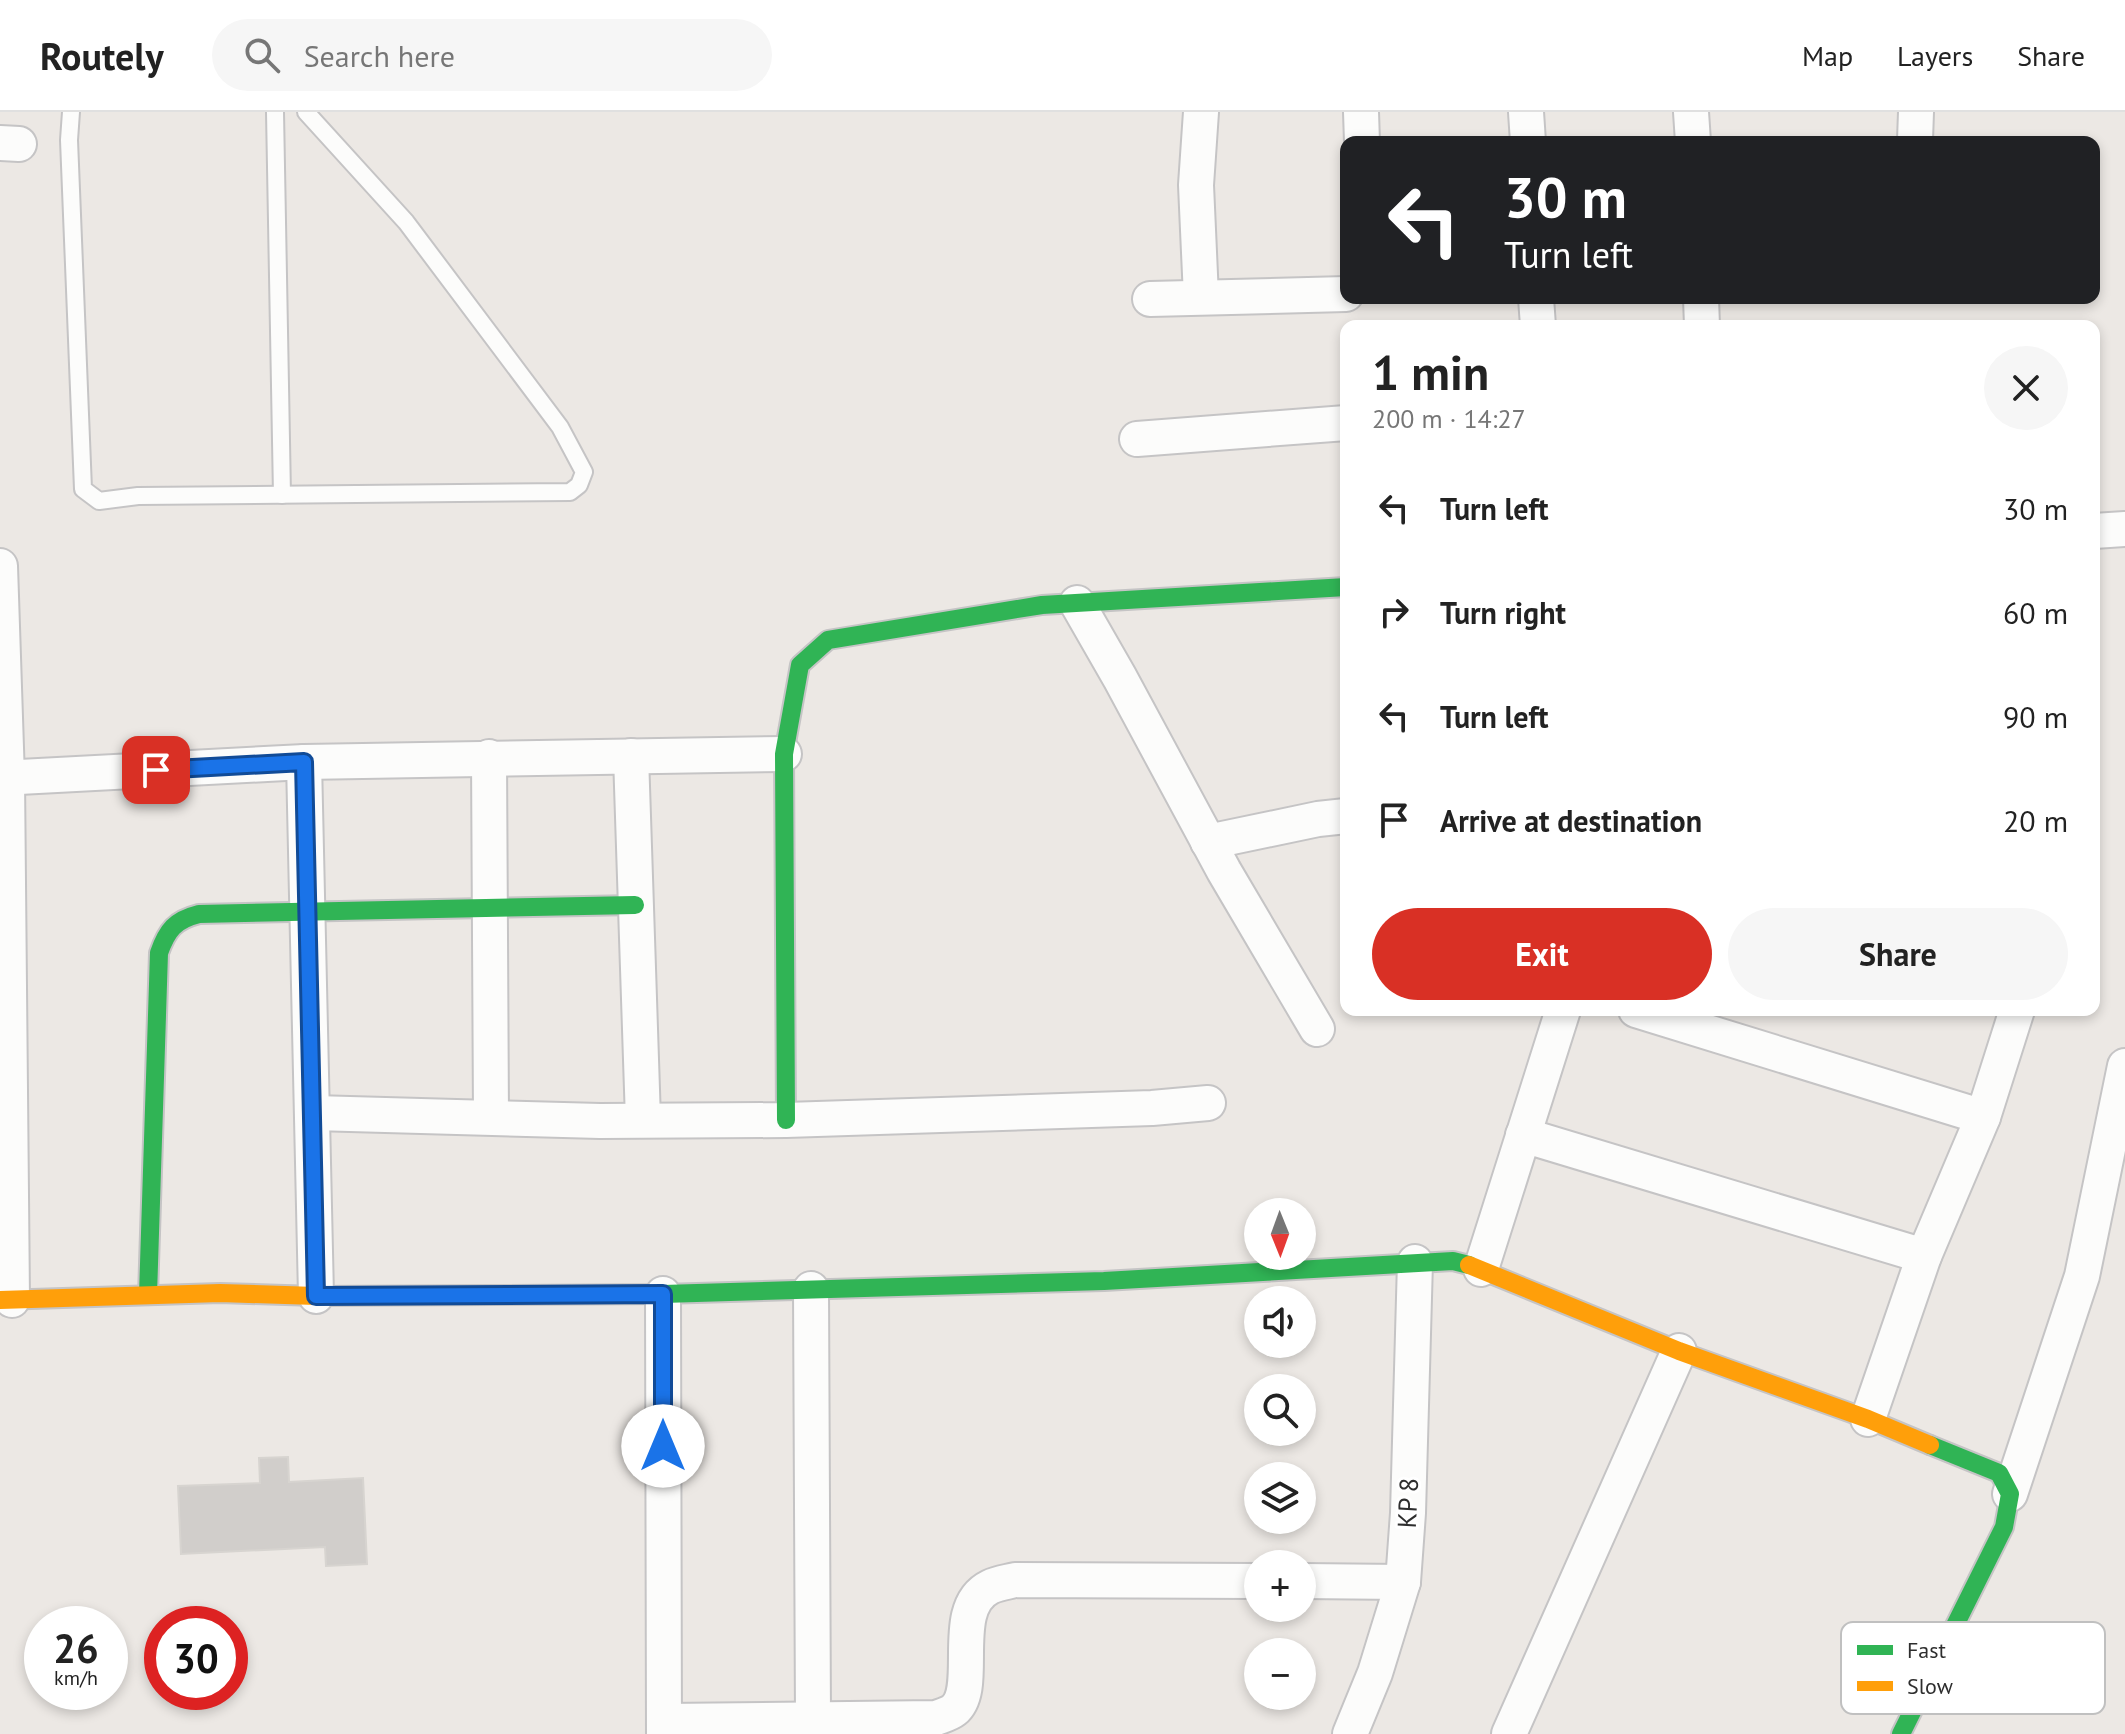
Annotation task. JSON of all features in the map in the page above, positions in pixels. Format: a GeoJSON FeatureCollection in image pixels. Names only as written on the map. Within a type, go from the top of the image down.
{"type":"FeatureCollection","features":[{"type":"Feature","properties":{"kind":"street"},"geometry":{"type":"LineString","coordinates":[[1201,112],[1196,185],[1201,297]]}},
{"type":"Feature","properties":{"kind":"street"},"geometry":{"type":"LineString","coordinates":[[1361,112],[1362,136]]}},
{"type":"Feature","properties":{"kind":"street"},"geometry":{"type":"LineString","coordinates":[[1526,112],[1528,136]]}},
{"type":"Feature","properties":{"kind":"street"},"geometry":{"type":"LineString","coordinates":[[1691,112],[1693,136]]}},
{"type":"Feature","properties":{"kind":"street"},"geometry":{"type":"LineString","coordinates":[[1150,299],[1340,294]]}},
{"type":"Feature","properties":{"kind":"street"},"geometry":{"type":"LineString","coordinates":[[1137,439],[1340,423]]}},
{"type":"Feature","properties":{"kind":"street"},"geometry":{"type":"LineString","coordinates":[[2100,531],[2125,529]]}},
{"type":"Feature","properties":{"kind":"street"},"geometry":{"type":"LineString","coordinates":[[0,566],[6,1300],[148,1295],[663,1294],[1104,1281],[1453,1261],[1481,1269],[1679,1351],[1868,1419],[1999,1473],[2010,1494]]}},
{"type":"Feature","properties":{"kind":"street"},"geometry":{"type":"LineString","coordinates":[[786,1120],[784,754],[800,665],[828,640],[1027,608],[1340,587]]}},
{"type":"Feature","properties":{"kind":"street"},"geometry":{"type":"LineString","coordinates":[[1077,603],[1208,842],[1317,1029]]}},
{"type":"Feature","properties":{"kind":"street"},"geometry":{"type":"LineString","coordinates":[[4,778],[304,762],[784,754]]}},
{"type":"Feature","properties":{"kind":"street"},"geometry":{"type":"LineString","coordinates":[[631,756],[643,1120]]}},
{"type":"Feature","properties":{"kind":"street"},"geometry":{"type":"LineString","coordinates":[[489,757],[491,1117]]}},
{"type":"Feature","properties":{"kind":"street"},"geometry":{"type":"LineString","coordinates":[[304,762],[316,1296]]}},
{"type":"Feature","properties":{"kind":"street"},"geometry":{"type":"LineString","coordinates":[[1208,842],[1340,817]]}},
{"type":"Feature","properties":{"kind":"street"},"geometry":{"type":"LineString","coordinates":[[148,1295],[159,953],[167,930],[178,919],[199,914],[635,905]]}},
{"type":"Feature","properties":{"kind":"street"},"geometry":{"type":"LineString","coordinates":[[1481,1269],[1561,1016]]}},
{"type":"Feature","properties":{"kind":"street"},"geometry":{"type":"LineString","coordinates":[[1655,1016],[1983,1117]]}},
{"type":"Feature","properties":{"kind":"street"},"geometry":{"type":"LineString","coordinates":[[1868,1419],[1924,1256],[1983,1117],[2015,1016]]}},
{"type":"Feature","properties":{"kind":"street"},"geometry":{"type":"LineString","coordinates":[[1957,1622],[2004,1527],[2010,1494],[2082,1276],[2125,1066]]}},
{"type":"Feature","properties":{"kind":"street"},"geometry":{"type":"LineString","coordinates":[[314,1113],[786,1120],[1152,1108],[1208,1103]]}},
{"type":"Feature","properties":{"kind":"street"},"geometry":{"type":"LineString","coordinates":[[1523,1135],[1924,1256]]}},
{"type":"Feature","properties":{"kind":"street","name":"KP 8"},"geometry":{"type":"LineString","coordinates":[[1350,1734],[1375,1673],[1403,1582],[1408,1513],[1415,1262]]}},
{"type":"Feature","properties":{"kind":"street"},"geometry":{"type":"LineString","coordinates":[[811,1289],[813,1719]]}},
{"type":"Feature","properties":{"kind":"street"},"geometry":{"type":"LineString","coordinates":[[663,1294],[664,1727],[813,1719],[936,1718],[955,1709],[963,1692],[967,1625],[974,1600],[990,1587],[1015,1580],[1244,1581]]}},
{"type":"Feature","properties":{"kind":"street"},"geometry":{"type":"LineString","coordinates":[[1509,1734],[1679,1351]]}},
{"type":"Feature","properties":{"kind":"street"},"geometry":{"type":"LineString","coordinates":[[1316,1581],[1403,1582]]}},
{"type":"Feature","properties":{"kind":"street"},"geometry":{"type":"LineString","coordinates":[[1901,1734],[1911,1714]]}},
{"type":"Feature","properties":{"kind":"lane"},"geometry":{"type":"LineString","coordinates":[[71,112],[69,140],[83,489],[99,501],[138,496],[570,492],[579,485],[584,472],[560,427],[406,222],[306,112]]}},
{"type":"Feature","properties":{"kind":"lane"},"geometry":{"type":"LineString","coordinates":[[275,112],[282,495]]}},
{"type":"Feature","properties":{"kind":"building"},"geometry":{"type":"Polygon","coordinates":[[[288,1457],[289,1482],[363,1478],[367,1564],[326,1566],[325,1547],[181,1554],[178,1486],[260,1483],[259,1458],[288,1457]]]}},
{"type":"Feature","properties":{"kind":"traffic: fast"},"geometry":{"type":"LineString","coordinates":[[786,1120],[784,754],[800,665],[828,640],[1042,605],[1340,587]]}},
{"type":"Feature","properties":{"kind":"traffic: fast"},"geometry":{"type":"LineString","coordinates":[[148,1295],[159,953],[165,938],[178,923],[199,914],[635,905]]}},
{"type":"Feature","properties":{"kind":"traffic: fast"},"geometry":{"type":"LineString","coordinates":[[490,1295],[663,1294],[1104,1281],[1453,1261],[1469,1265]]}},
{"type":"Feature","properties":{"kind":"traffic: fast"},"geometry":{"type":"LineString","coordinates":[[1930,1445],[1999,1473],[2010,1494],[2004,1527],[1957,1622]]}},
{"type":"Feature","properties":{"kind":"traffic: fast"},"geometry":{"type":"LineString","coordinates":[[1901,1734],[1911,1714]]}},
{"type":"Feature","properties":{"kind":"traffic: slow"},"geometry":{"type":"LineString","coordinates":[[1469,1265],[1679,1351],[1868,1419],[1930,1445]]}},
{"type":"Feature","properties":{"kind":"traffic: slow"},"geometry":{"type":"LineString","coordinates":[[0,1300],[220,1293],[490,1295]]}},
{"type":"Feature","properties":{"kind":"route"},"geometry":{"type":"LineString","coordinates":[[156,770],[304,762],[316,1296],[663,1294],[663,1446]]}}]}
